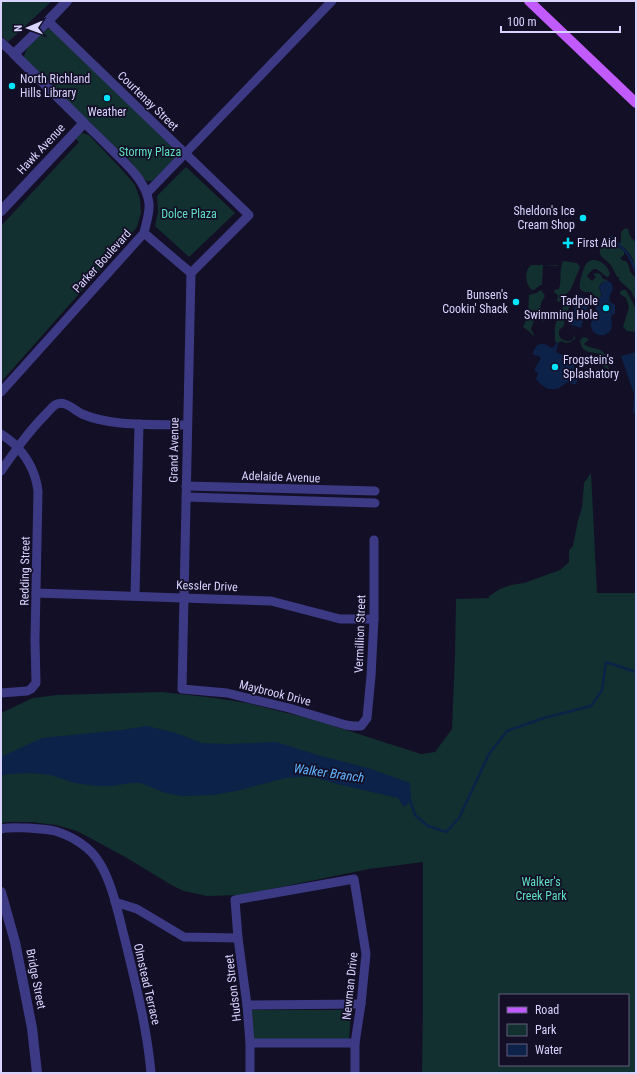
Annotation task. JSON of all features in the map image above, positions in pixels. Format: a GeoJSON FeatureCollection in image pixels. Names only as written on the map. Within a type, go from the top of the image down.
{"type":"FeatureCollection","features":[{"type":"Feature","properties":{"kind":"main road"},"geometry":{"type":"LineString","coordinates":[[528,1],[636,103]]}},
{"type":"Feature","properties":{"kind":"street"},"geometry":{"type":"LineString","coordinates":[[14,54],[67,1]]}},
{"type":"Feature","properties":{"kind":"street"},"geometry":{"type":"LineString","coordinates":[[1,42],[129,166],[140,180],[146,193],[332,1]]}},
{"type":"Feature","properties":{"kind":"street","name":"Courtenay Street"},"geometry":{"type":"LineString","coordinates":[[48,21],[249,215],[191,273]]}},
{"type":"Feature","properties":{"kind":"street","name":"Hawk Avenue"},"geometry":{"type":"LineString","coordinates":[[1,211],[84,122]]}},
{"type":"Feature","properties":{"kind":"street","name":"Parker Boulevard"},"geometry":{"type":"LineString","coordinates":[[1,392],[144,233],[149,203],[146,193]]}},
{"type":"Feature","properties":{"kind":"street"},"geometry":{"type":"LineString","coordinates":[[144,233],[191,273]]}},
{"type":"Feature","properties":{"kind":"street","name":"Grand Avenue"},"geometry":{"type":"LineString","coordinates":[[182,689],[191,273]]}},
{"type":"Feature","properties":{"kind":"street"},"geometry":{"type":"LineString","coordinates":[[1,471],[18,447],[55,405],[65,404],[82,414],[118,423],[187,425]]}},
{"type":"Feature","properties":{"kind":"street"},"geometry":{"type":"LineString","coordinates":[[135,596],[139,424]]}},
{"type":"Feature","properties":{"kind":"street","name":"Redding Street"},"geometry":{"type":"LineString","coordinates":[[1,434],[18,447],[37,480],[38,491],[36,683],[27,691],[1,693]]}},
{"type":"Feature","properties":{"kind":"street","name":"Adelaide Avenue"},"geometry":{"type":"LineString","coordinates":[[186,486],[375,491]]}},
{"type":"Feature","properties":{"kind":"street","name":"Adelaide Avenue"},"geometry":{"type":"LineString","coordinates":[[186,497],[375,503]]}},
{"type":"Feature","properties":{"kind":"street","name":"Vermillion Street"},"geometry":{"type":"LineString","coordinates":[[361,726],[367,718],[371,676],[374,619],[374,540]]}},
{"type":"Feature","properties":{"kind":"street","name":"Kessler Drive"},"geometry":{"type":"LineString","coordinates":[[36,593],[271,600],[340,619],[374,619]]}},
{"type":"Feature","properties":{"kind":"street","name":"Maybrook Drive"},"geometry":{"type":"LineString","coordinates":[[182,689],[226,693],[289,708],[346,725],[361,726]]}},
{"type":"Feature","properties":{"kind":"street","name":"Olmstead Terrace"},"geometry":{"type":"LineString","coordinates":[[1,829],[20,828],[55,831],[76,840],[98,861],[105,874],[115,902],[142,1008],[151,1073]]}},
{"type":"Feature","properties":{"kind":"street","name":"Hudson Street"},"geometry":{"type":"LineString","coordinates":[[250,1073],[250,1043],[247,1005],[238,938],[235,900],[354,879]]}},
{"type":"Feature","properties":{"kind":"street","name":"Newman Drive"},"geometry":{"type":"LineString","coordinates":[[354,879],[366,954],[355,1043],[356,1073]]}},
{"type":"Feature","properties":{"kind":"street","name":"Bridge Street"},"geometry":{"type":"LineString","coordinates":[[1,892],[15,942],[32,1028],[37,1073]]}},
{"type":"Feature","properties":{"kind":"street"},"geometry":{"type":"LineString","coordinates":[[115,902],[136,909],[184,937],[238,938]]}},
{"type":"Feature","properties":{"kind":"street"},"geometry":{"type":"LineString","coordinates":[[247,1005],[361,1004]]}},
{"type":"Feature","properties":{"kind":"street"},"geometry":{"type":"LineString","coordinates":[[250,1043],[355,1043]]}},
{"type":"Feature","properties":{"kind":"green space"},"geometry":{"type":"Polygon","coordinates":[[[1,1],[52,1],[8,42],[1,35],[1,1]]]}},
{"type":"Feature","properties":{"kind":"green space","name":"Stormy Plaza"},"geometry":{"type":"Polygon","coordinates":[[[47,29],[51,29],[177,150],[177,156],[152,181],[147,181],[143,178],[132,163],[24,59],[26,50],[29,46],[47,29]]]}},
{"type":"Feature","properties":{"kind":"green space"},"geometry":{"type":"Polygon","coordinates":[[[82,133],[89,135],[135,185],[140,199],[141,213],[137,227],[1,382],[1,226],[79,142],[75,138],[82,133]]]}},
{"type":"Feature","properties":{"kind":"green space","name":"Dolce Plaza"},"geometry":{"type":"Polygon","coordinates":[[[186,167],[235,213],[189,257],[155,226],[158,212],[157,196],[186,167]]]}},
{"type":"Feature","properties":{"kind":"green space"},"geometry":{"type":"Polygon","coordinates":[[[626,228],[636,243],[636,269],[630,254],[619,244],[621,242],[621,232],[626,228]]]}},
{"type":"Feature","properties":{"kind":"green space"},"geometry":{"type":"Polygon","coordinates":[[[605,246],[611,248],[616,246],[624,251],[624,255],[620,258],[623,261],[626,261],[630,272],[636,278],[636,301],[631,291],[619,280],[619,277],[617,277],[610,264],[601,256],[600,249],[605,246]]]}},
{"type":"Feature","properties":{"kind":"green space"},"geometry":{"type":"Polygon","coordinates":[[[593,260],[604,264],[610,273],[607,277],[595,269],[587,276],[592,281],[596,277],[593,274],[598,273],[603,279],[608,280],[600,285],[601,296],[597,300],[595,300],[595,296],[591,292],[583,291],[580,288],[584,267],[588,262],[593,260]]]}},
{"type":"Feature","properties":{"kind":"green space"},"geometry":{"type":"Polygon","coordinates":[[[563,261],[577,263],[580,267],[571,289],[559,302],[557,301],[558,295],[554,290],[559,289],[563,261]]]}},
{"type":"Feature","properties":{"kind":"green space"},"geometry":{"type":"Polygon","coordinates":[[[531,265],[543,265],[542,285],[534,290],[532,290],[528,284],[526,278],[527,271],[531,265]]]}},
{"type":"Feature","properties":{"kind":"green space"},"geometry":{"type":"Polygon","coordinates":[[[541,290],[545,296],[541,302],[540,308],[544,321],[543,322],[541,320],[537,313],[534,315],[531,329],[534,335],[533,336],[523,327],[528,316],[529,295],[541,290]]]}},
{"type":"Feature","properties":{"kind":"green space"},"geometry":{"type":"Polygon","coordinates":[[[622,290],[626,290],[636,309],[636,332],[627,331],[623,327],[629,307],[626,298],[620,294],[622,290]]]}},
{"type":"Feature","properties":{"kind":"green space"},"geometry":{"type":"Polygon","coordinates":[[[567,299],[570,301],[570,306],[565,315],[564,326],[559,330],[559,335],[563,340],[573,340],[568,343],[561,341],[558,343],[555,342],[555,325],[562,312],[563,302],[567,299]]]}},
{"type":"Feature","properties":{"kind":"green space"},"geometry":{"type":"Polygon","coordinates":[[[584,337],[589,339],[584,344],[604,353],[609,370],[603,366],[604,362],[602,355],[588,352],[583,349],[580,341],[584,337]]]}},
{"type":"Feature","properties":{"kind":"green space","name":"Walker's Creek Park"},"geometry":{"type":"Polygon","coordinates":[[[591,473],[597,593],[636,593],[636,1073],[422,1073],[423,862],[369,869],[242,895],[207,896],[184,891],[173,886],[127,858],[77,831],[56,825],[31,822],[1,823],[1,713],[33,698],[57,695],[162,692],[215,698],[247,703],[315,720],[421,754],[435,752],[452,729],[456,599],[489,598],[489,596],[500,589],[511,585],[524,583],[560,570],[569,562],[569,550],[573,546],[582,508],[584,483],[591,473]]]}},
{"type":"Feature","properties":{"kind":"green space"},"geometry":{"type":"Polygon","coordinates":[[[252,1010],[347,1010],[351,1013],[349,1040],[254,1040],[251,1016],[252,1010]]]}},
{"type":"Feature","properties":{"kind":"water","name":"Tadpole Swimming Hole"},"geometry":{"type":"Polygon","coordinates":[[[604,281],[608,281],[612,284],[613,289],[609,300],[615,305],[615,314],[611,317],[612,326],[609,332],[604,335],[598,335],[593,331],[591,324],[597,312],[594,306],[589,306],[587,308],[581,328],[569,324],[579,295],[597,300],[602,295],[599,287],[604,281]]]}},
{"type":"Feature","properties":{"kind":"water","name":"Frogstein's Splashatory"},"geometry":{"type":"Polygon","coordinates":[[[557,342],[556,352],[571,357],[575,360],[574,369],[578,379],[576,384],[567,382],[559,388],[548,389],[536,379],[538,373],[534,370],[541,358],[533,355],[533,352],[540,344],[545,344],[551,348],[554,347],[557,342]]]}},
{"type":"Feature","properties":{"kind":"water"},"geometry":{"type":"Polygon","coordinates":[[[636,352],[636,413],[633,413],[634,394],[621,356],[636,352]]]}},
{"type":"Feature","properties":{"kind":"water"},"geometry":{"type":"Polygon","coordinates":[[[147,726],[176,733],[202,743],[227,744],[276,742],[321,756],[368,768],[410,783],[411,801],[404,807],[398,798],[337,784],[311,776],[286,778],[236,791],[213,795],[182,796],[165,793],[141,783],[96,786],[75,783],[50,775],[31,773],[8,774],[1,776],[1,757],[42,738],[147,726]]]}},
{"type":"Feature","properties":{"kind":"waterway"},"geometry":{"type":"LineString","coordinates":[[611,237],[626,252],[636,272]]}},
{"type":"Feature","properties":{"kind":"waterway","name":"Walker Branch"},"geometry":{"type":"LineString","coordinates":[[410,800],[415,815],[428,826],[446,832],[459,818],[489,754],[507,731],[544,718],[591,706],[602,690],[606,662],[636,672]]}},
{"type":"Feature","properties":{"kind":"place","name":"North Richland Hills Library"},"geometry":{"type":"Point","coordinates":[12,86]}},
{"type":"Feature","properties":{"kind":"place","name":"Weather"},"geometry":{"type":"Point","coordinates":[107,98]}},
{"type":"Feature","properties":{"kind":"place","name":"Sheldon's Ice Cream Shop"},"geometry":{"type":"Point","coordinates":[583,218]}},
{"type":"Feature","properties":{"kind":"place","name":"First Aid"},"geometry":{"type":"Point","coordinates":[568,243]}},
{"type":"Feature","properties":{"kind":"place","name":"Bunsen's Cookin' Shack"},"geometry":{"type":"Point","coordinates":[516,302]}},
{"type":"Feature","properties":{"kind":"place","name":"Tadpole Swimming Hole"},"geometry":{"type":"Point","coordinates":[606,308]}},
{"type":"Feature","properties":{"kind":"place","name":"Frogstein's Splashatory"},"geometry":{"type":"Point","coordinates":[555,367]}}]}
